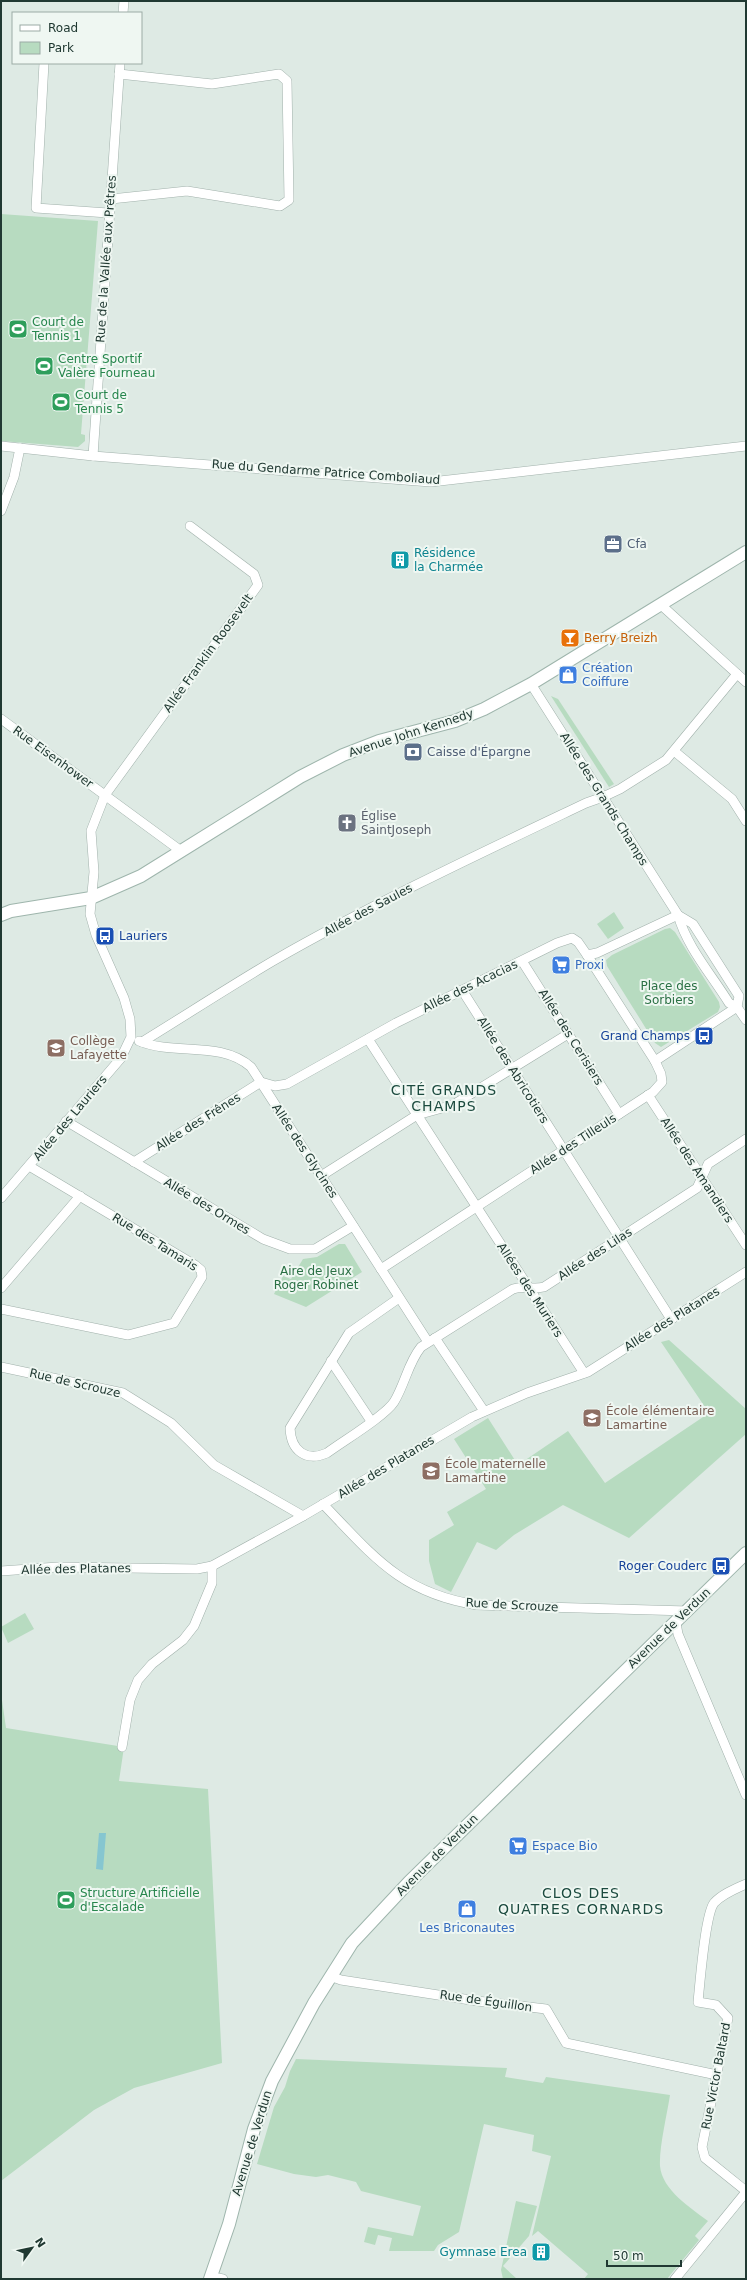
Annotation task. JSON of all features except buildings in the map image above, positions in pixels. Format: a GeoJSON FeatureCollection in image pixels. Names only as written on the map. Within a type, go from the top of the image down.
{"type":"FeatureCollection","features":[{"type":"Feature","properties":{"kind":"main road","name":"Avenue John Kennedy"},"geometry":{"type":"LineString","coordinates":[[1,915],[11,911],[91,898],[140,876],[300,777],[342,755],[378,741],[455,721],[484,709],[531,684],[746,552]]}},
{"type":"Feature","properties":{"kind":"main road","name":"Avenue de Verdun"},"geometry":{"type":"LineString","coordinates":[[218,2279],[229,2224],[263,2103],[288,2049],[330,1976],[363,1930],[409,1882],[746,1553]]}},
{"type":"Feature","properties":{"kind":"street"},"geometry":{"type":"LineString","coordinates":[[123,12],[124,1]]}},
{"type":"Feature","properties":{"kind":"street"},"geometry":{"type":"LineString","coordinates":[[44,64],[36,208],[108,213]]}},
{"type":"Feature","properties":{"kind":"street","name":"Rue de la Vallée aux Prêtres"},"geometry":{"type":"LineString","coordinates":[[93,456],[108,213],[111,199],[120,64]]}},
{"type":"Feature","properties":{"kind":"street"},"geometry":{"type":"LineString","coordinates":[[111,199],[187,191],[280,206],[289,200],[286,81],[279,74],[212,84],[119,74]]}},
{"type":"Feature","properties":{"kind":"street","name":"Rue du Gendarme Patrice Comboliaud"},"geometry":{"type":"LineString","coordinates":[[1,446],[93,456],[431,482],[746,446]]}},
{"type":"Feature","properties":{"kind":"street"},"geometry":{"type":"LineString","coordinates":[[1,511],[14,477],[20,448]]}},
{"type":"Feature","properties":{"kind":"street","name":"Allée Franklin Roosevelt"},"geometry":{"type":"LineString","coordinates":[[105,795],[258,585],[254,574],[190,526]]}},
{"type":"Feature","properties":{"kind":"street"},"geometry":{"type":"LineString","coordinates":[[660,604],[664,610],[746,682]]}},
{"type":"Feature","properties":{"kind":"street","name":"Allée des Saules"},"geometry":{"type":"LineString","coordinates":[[142,1042],[273,961],[341,924],[538,826],[586,803],[603,798],[666,760],[737,674]]}},
{"type":"Feature","properties":{"kind":"street","name":"Allée des Grands Champs"},"geometry":{"type":"LineString","coordinates":[[531,684],[678,915],[682,931],[692,948],[729,1002],[738,1007],[746,1020]]}},
{"type":"Feature","properties":{"kind":"street","name":"Rue Eisenhower"},"geometry":{"type":"LineString","coordinates":[[1,719],[181,850]]}},
{"type":"Feature","properties":{"kind":"street"},"geometry":{"type":"LineString","coordinates":[[674,751],[732,799],[746,821]]}},
{"type":"Feature","properties":{"kind":"street","name":"Rue Eisenhower"},"geometry":{"type":"LineString","coordinates":[[91,898],[94,872],[91,831],[105,795]]}},
{"type":"Feature","properties":{"kind":"street","name":"Allée des Lauriers"},"geometry":{"type":"LineString","coordinates":[[1,1198],[121,1058],[131,1037],[130,1019],[124,998],[96,935],[90,914],[91,898]]}},
{"type":"Feature","properties":{"kind":"street"},"geometry":{"type":"LineString","coordinates":[[678,915],[597,953],[587,955],[655,1061],[738,1007]]}},
{"type":"Feature","properties":{"kind":"street","name":"Allée des Grands Champs"},"geometry":{"type":"LineString","coordinates":[[678,915],[693,924],[703,939],[739,996],[738,1007]]}},
{"type":"Feature","properties":{"kind":"street","name":"Allée des Acacias"},"geometry":{"type":"LineString","coordinates":[[261,1082],[275,1086],[287,1084],[368,1039],[557,943],[572,938],[578,942],[587,955]]}},
{"type":"Feature","properties":{"kind":"street","name":"Allée des Cerisiers"},"geometry":{"type":"LineString","coordinates":[[522,960],[619,1114]]}},
{"type":"Feature","properties":{"kind":"street","name":"Allée des Abricotiers"},"geometry":{"type":"LineString","coordinates":[[462,990],[671,1320]]}},
{"type":"Feature","properties":{"kind":"street"},"geometry":{"type":"LineString","coordinates":[[321,1176],[417,1115],[453,1105],[568,1034]]}},
{"type":"Feature","properties":{"kind":"street","name":"Allée des Glycines"},"geometry":{"type":"LineString","coordinates":[[131,1037],[152,1047],[223,1052],[242,1059],[261,1082],[399,1298],[484,1412]]}},
{"type":"Feature","properties":{"kind":"street","name":"Allées des Muriers"},"geometry":{"type":"LineString","coordinates":[[368,1039],[526,1286],[584,1373]]}},
{"type":"Feature","properties":{"kind":"street","name":"Allée des Tilleuls"},"geometry":{"type":"LineString","coordinates":[[381,1269],[648,1095],[662,1082],[661,1074],[655,1061]]}},
{"type":"Feature","properties":{"kind":"street","name":"Allée des Frênes"},"geometry":{"type":"LineString","coordinates":[[134,1162],[261,1082]]}},
{"type":"Feature","properties":{"kind":"street","name":"Allée des Amandiers"},"geometry":{"type":"LineString","coordinates":[[648,1095],[701,1178],[746,1244]]}},
{"type":"Feature","properties":{"kind":"street","name":"Allée des Ormes"},"geometry":{"type":"LineString","coordinates":[[66,1121],[263,1239],[290,1249],[315,1249],[353,1226]]}},
{"type":"Feature","properties":{"kind":"street","name":"Allée des Lilas"},"geometry":{"type":"LineString","coordinates":[[332,1361],[290,1428],[290,1439],[295,1447],[304,1454],[316,1457],[327,1453],[393,1403],[414,1355],[431,1340],[513,1289],[526,1286],[536,1289],[544,1287],[697,1188],[703,1170],[708,1164],[746,1139]]}},
{"type":"Feature","properties":{"kind":"street","name":"Rue des Tamaris"},"geometry":{"type":"LineString","coordinates":[[1,1309],[128,1335],[174,1323],[202,1277],[201,1270],[29,1166]]}},
{"type":"Feature","properties":{"kind":"street"},"geometry":{"type":"LineString","coordinates":[[1,1288],[80,1196]]}},
{"type":"Feature","properties":{"kind":"street","name":"Allée des Platanes"},"geometry":{"type":"LineString","coordinates":[[1,1571],[58,1566],[197,1569],[212,1566],[303,1516],[472,1416],[584,1373],[746,1272]]}},
{"type":"Feature","properties":{"kind":"street"},"geometry":{"type":"LineString","coordinates":[[371,1421],[332,1361],[349,1333],[355,1327],[399,1298]]}},
{"type":"Feature","properties":{"kind":"street","name":"Rue de Scrouze"},"geometry":{"type":"LineString","coordinates":[[1,1367],[123,1393],[171,1424],[214,1466],[303,1516]]}},
{"type":"Feature","properties":{"kind":"street","name":"Rue de Scrouze"},"geometry":{"type":"LineString","coordinates":[[323,1504],[379,1563],[407,1582],[433,1594],[457,1602],[477,1605],[688,1611]]}},
{"type":"Feature","properties":{"kind":"street"},"geometry":{"type":"LineString","coordinates":[[122,1746],[130,1700],[138,1680],[152,1664],[183,1640],[194,1626],[212,1583],[212,1566]]}},
{"type":"Feature","properties":{"kind":"street"},"geometry":{"type":"LineString","coordinates":[[676,1623],[678,1634],[746,1795]]}},
{"type":"Feature","properties":{"kind":"street","name":"Rue Victor Baltard"},"geometry":{"type":"LineString","coordinates":[[746,1884],[724,1895],[713,1904],[709,1918],[698,2002],[716,2005],[728,2018],[702,2147],[703,2152],[705,2158],[746,2192]]}},
{"type":"Feature","properties":{"kind":"street","name":"Rue de Éguillon"},"geometry":{"type":"LineString","coordinates":[[330,1976],[341,1980],[477,2001],[546,2009],[566,2043],[717,2075]]}},
{"type":"Feature","properties":{"kind":"street"},"geometry":{"type":"LineString","coordinates":[[675,2279],[746,2192]]}},
{"type":"Feature","properties":{"kind":"green space","name":"Centre Sportif Valère Fourneau"},"geometry":{"type":"Polygon","coordinates":[[[1,214],[98,221],[81,434],[85,435],[85,441],[78,447],[1,441],[1,214]]]}},
{"type":"Feature","properties":{"kind":"green space"},"geometry":{"type":"Polygon","coordinates":[[[551,696],[558,699],[614,784],[609,787],[551,696]]]}},
{"type":"Feature","properties":{"kind":"green space"},"geometry":{"type":"Polygon","coordinates":[[[614,912],[624,928],[608,939],[597,924],[614,912]]]}},
{"type":"Feature","properties":{"kind":"green space","name":"Place des Sorbiers"},"geometry":{"type":"Polygon","coordinates":[[[670,928],[675,932],[719,1002],[720,1007],[718,1012],[661,1047],[655,1043],[607,966],[606,960],[612,955],[665,929],[670,928]]]}},
{"type":"Feature","properties":{"kind":"green space","name":"Aire de Jeux Roger Robinet"},"geometry":{"type":"Polygon","coordinates":[[[339,1244],[345,1244],[362,1272],[306,1307],[274,1294],[283,1276],[291,1279],[303,1259],[317,1257],[339,1244]]]}},
{"type":"Feature","properties":{"kind":"green space"},"geometry":{"type":"Polygon","coordinates":[[[669,1340],[746,1409],[746,1434],[629,1538],[563,1505],[514,1535],[496,1550],[477,1542],[451,1592],[435,1584],[429,1561],[429,1540],[454,1525],[447,1512],[486,1489],[454,1439],[488,1418],[518,1465],[568,1431],[605,1483],[709,1413],[661,1342],[669,1340]]]}},
{"type":"Feature","properties":{"kind":"green space"},"geometry":{"type":"Polygon","coordinates":[[[25,1613],[34,1629],[8,1643],[1,1627],[25,1613]]]}},
{"type":"Feature","properties":{"kind":"green space"},"geometry":{"type":"Polygon","coordinates":[[[1,1693],[6,1728],[124,1747],[119,1781],[208,1789],[222,2063],[134,2088],[94,2110],[1,2181],[1,1693]]]}},
{"type":"Feature","properties":{"kind":"green space"},"geometry":{"type":"Polygon","coordinates":[[[296,2059],[507,2068],[505,2077],[543,2083],[546,2077],[670,2095],[660,2158],[662,2175],[666,2183],[678,2198],[708,2221],[695,2236],[699,2240],[667,2279],[584,2279],[588,2274],[538,2231],[532,2236],[551,2156],[532,2151],[534,2135],[484,2124],[459,2232],[438,2245],[434,2251],[389,2251],[392,2238],[378,2235],[375,2245],[364,2242],[368,2227],[413,2236],[421,2206],[361,2191],[356,2182],[328,2175],[316,2177],[294,2174],[257,2164],[274,2107],[285,2087],[296,2059]]]}},
{"type":"Feature","properties":{"kind":"green space"},"geometry":{"type":"Polygon","coordinates":[[[516,2201],[537,2206],[529,2236],[503,2266],[517,2279],[503,2279],[501,2270],[516,2201]]]}},
{"type":"Feature","properties":{"kind":"water"},"geometry":{"type":"Polygon","coordinates":[[[99,1833],[106,1833],[103,1870],[96,1869],[99,1833]]]}},
{"type":"Feature","properties":{"kind":"place","name":"Court de Tennis 1"},"geometry":{"type":"Point","coordinates":[18,329]}},
{"type":"Feature","properties":{"kind":"place","name":"Centre Sportif Valère Fourneau"},"geometry":{"type":"Point","coordinates":[44,366]}},
{"type":"Feature","properties":{"kind":"place","name":"Court de Tennis 5"},"geometry":{"type":"Point","coordinates":[61,402]}},
{"type":"Feature","properties":{"kind":"place","name":"Cfa"},"geometry":{"type":"Point","coordinates":[613,544]}},
{"type":"Feature","properties":{"kind":"place","name":"Résidence la Charmée"},"geometry":{"type":"Point","coordinates":[400,560]}},
{"type":"Feature","properties":{"kind":"place","name":"Berry Breizh"},"geometry":{"type":"Point","coordinates":[570,638]}},
{"type":"Feature","properties":{"kind":"place","name":"Création Coiffure"},"geometry":{"type":"Point","coordinates":[568,675]}},
{"type":"Feature","properties":{"kind":"place","name":"Caisse d'Épargne"},"geometry":{"type":"Point","coordinates":[413,752]}},
{"type":"Feature","properties":{"kind":"place","name":"Église SaintJoseph"},"geometry":{"type":"Point","coordinates":[347,823]}},
{"type":"Feature","properties":{"kind":"place","name":"Lauriers"},"geometry":{"type":"Point","coordinates":[105,936]}},
{"type":"Feature","properties":{"kind":"place","name":"Proxi"},"geometry":{"type":"Point","coordinates":[561,965]}},
{"type":"Feature","properties":{"kind":"place","name":"Grand Champs"},"geometry":{"type":"Point","coordinates":[704,1036]}},
{"type":"Feature","properties":{"kind":"place","name":"Collège Lafayette"},"geometry":{"type":"Point","coordinates":[56,1048]}},
{"type":"Feature","properties":{"kind":"place","name":"École élémentaire Lamartine"},"geometry":{"type":"Point","coordinates":[592,1418]}},
{"type":"Feature","properties":{"kind":"place","name":"École maternelle Lamartine"},"geometry":{"type":"Point","coordinates":[431,1471]}},
{"type":"Feature","properties":{"kind":"place","name":"Roger Couderc"},"geometry":{"type":"Point","coordinates":[721,1566]}},
{"type":"Feature","properties":{"kind":"place","name":"Espace Bio"},"geometry":{"type":"Point","coordinates":[518,1846]}},
{"type":"Feature","properties":{"kind":"place","name":"Structure Artificielle d'Escalade"},"geometry":{"type":"Point","coordinates":[66,1900]}},
{"type":"Feature","properties":{"kind":"place","name":"Les Briconautes"},"geometry":{"type":"Point","coordinates":[467,1909]}},
{"type":"Feature","properties":{"kind":"place","name":"Gymnase Erea"},"geometry":{"type":"Point","coordinates":[541,2252]}},
{"type":"Feature","properties":{"kind":"district","name":"CITÉ GRANDS CHAMPS"},"geometry":{"type":"Point","coordinates":[444,1098]}},
{"type":"Feature","properties":{"kind":"district","name":"CLOS DES QUATRES CORNARDS"},"geometry":{"type":"Point","coordinates":[581,1902]}}]}
